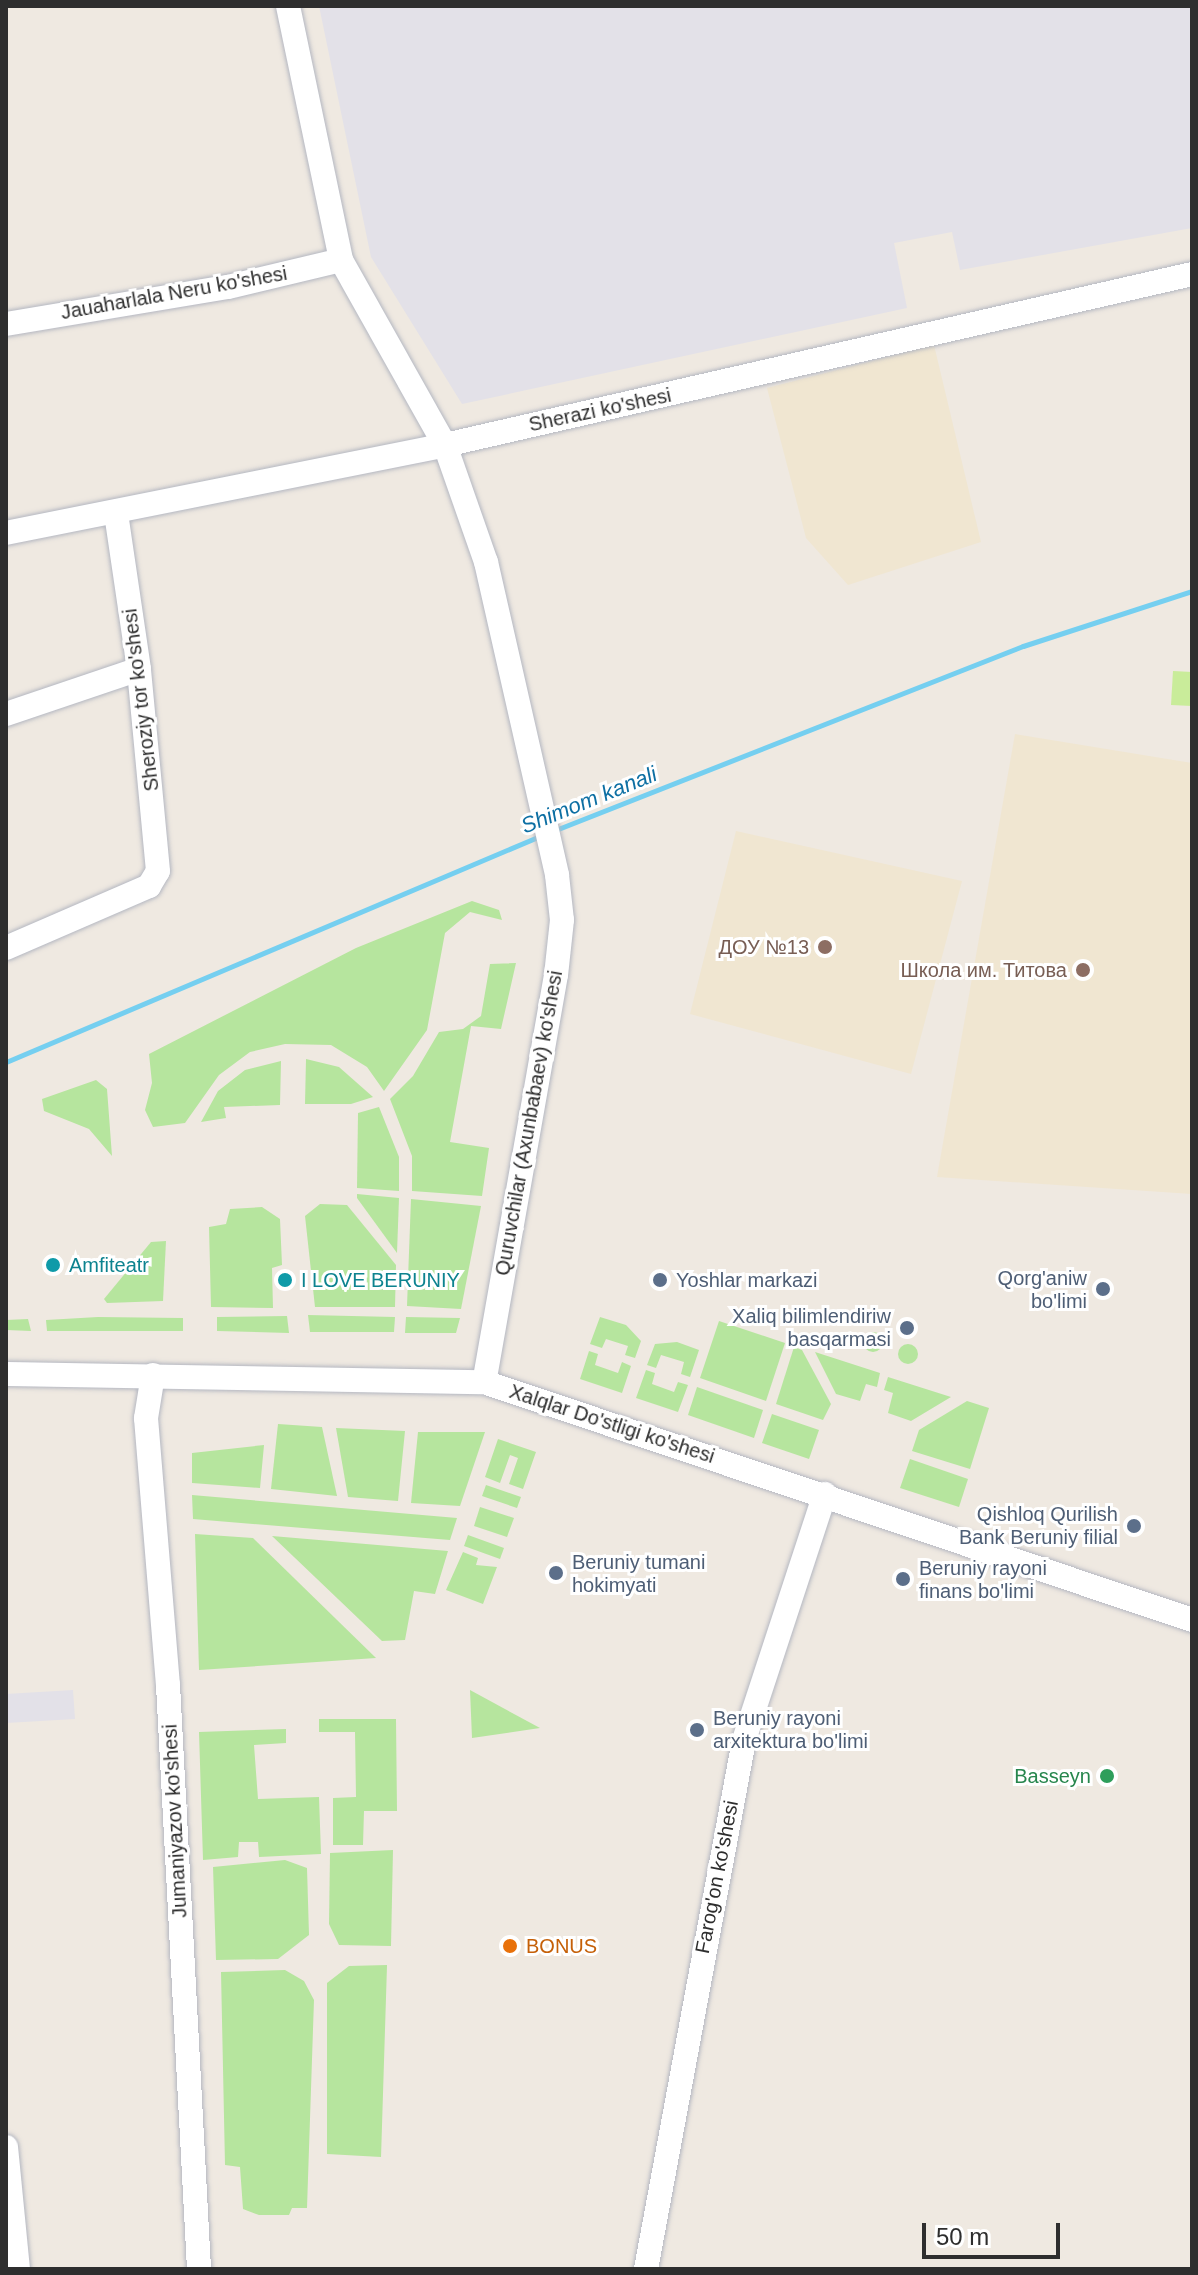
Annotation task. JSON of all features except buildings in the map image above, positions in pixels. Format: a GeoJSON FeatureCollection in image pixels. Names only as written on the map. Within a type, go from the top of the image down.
{"type":"FeatureCollection","features":[{"type":"Feature","properties":{"kind":"street"},"geometry":{"type":"LineString","coordinates":[[288,6],[341,260],[445,445]]}},
{"type":"Feature","properties":{"kind":"street","name":"Jauaharlala Neru ko'shesi"},"geometry":{"type":"LineString","coordinates":[[6,324],[228,287],[341,260]]}},
{"type":"Feature","properties":{"kind":"street","name":"Sherazi ko'shesi"},"geometry":{"type":"LineString","coordinates":[[6,533],[445,445],[1192,274]]}},
{"type":"Feature","properties":{"kind":"street","name":"Quruvchilar (Axunbabaev) ko'shesi"},"geometry":{"type":"LineString","coordinates":[[445,445],[486,562],[541,800],[562,920],[556,975],[484,1382]]}},
{"type":"Feature","properties":{"kind":"street","name":"Sheroziy tor ko'shesi"},"geometry":{"type":"LineString","coordinates":[[6,948],[149,886],[158,871],[139,669],[116,513]]}},
{"type":"Feature","properties":{"kind":"street"},"geometry":{"type":"LineString","coordinates":[[6,714],[139,669]]}},
{"type":"Feature","properties":{"kind":"street","name":"Xalqlar Do'stligi ko'shesi"},"geometry":{"type":"LineString","coordinates":[[6,1374],[484,1382],[825,1494],[1192,1620]]}},
{"type":"Feature","properties":{"kind":"street","name":"Jumaniyazov ko'shesi"},"geometry":{"type":"LineString","coordinates":[[153,1375],[146,1418],[168,1685],[199,2269]]}},
{"type":"Feature","properties":{"kind":"street","name":"Farog'on ko'shesi"},"geometry":{"type":"LineString","coordinates":[[646,2269],[744,1740],[825,1494]]}},
{"type":"Feature","properties":{"kind":"street"},"geometry":{"type":"LineString","coordinates":[[6,2147],[18,2269]]}},
{"type":"Feature","properties":{"kind":"shaded area"},"geometry":{"type":"Polygon","coordinates":[[[319,6],[1192,6],[1192,228],[960,270],[952,232],[894,243],[907,308],[462,404],[371,257],[319,6]]]}},
{"type":"Feature","properties":{"kind":"shaded area"},"geometry":{"type":"Polygon","coordinates":[[[934,345],[981,542],[848,585],[806,538],[767,388],[934,345]]]}},
{"type":"Feature","properties":{"kind":"shaded area","name":"Школа им. Титова"},"geometry":{"type":"Polygon","coordinates":[[[1015,734],[1192,763],[1192,1194],[937,1177],[1015,734]]]}},
{"type":"Feature","properties":{"kind":"shaded area","name":"ДОУ №13"},"geometry":{"type":"Polygon","coordinates":[[[736,831],[962,881],[911,1074],[690,1014],[736,831]]]}},
{"type":"Feature","properties":{"kind":"shaded area"},"geometry":{"type":"Polygon","coordinates":[[[73,1690],[75,1719],[6,1723],[6,1694],[73,1690]]]}},
{"type":"Feature","properties":{"kind":"green space"},"geometry":{"type":"Polygon","coordinates":[[[1173,671],[1192,672],[1192,706],[1171,705],[1173,671]]]}},
{"type":"Feature","properties":{"kind":"green space"},"geometry":{"type":"Polygon","coordinates":[[[472,901],[499,910],[502,920],[470,912],[445,933],[427,1030],[384,1091],[367,1067],[331,1045],[285,1044],[250,1052],[219,1075],[185,1123],[153,1127],[145,1110],[152,1083],[149,1054],[356,948],[472,901]]]}},
{"type":"Feature","properties":{"kind":"green space"},"geometry":{"type":"Polygon","coordinates":[[[516,963],[501,1029],[471,1026],[450,1142],[489,1148],[482,1196],[412,1191],[412,1156],[390,1099],[413,1076],[439,1032],[463,1029],[481,1016],[490,964],[516,963]]]}},
{"type":"Feature","properties":{"kind":"green space"},"geometry":{"type":"Polygon","coordinates":[[[306,1059],[339,1067],[373,1097],[351,1104],[305,1104],[306,1059]]]}},
{"type":"Feature","properties":{"kind":"green space"},"geometry":{"type":"Polygon","coordinates":[[[281,1061],[280,1105],[224,1107],[226,1118],[201,1122],[218,1091],[245,1070],[281,1061]]]}},
{"type":"Feature","properties":{"kind":"green space"},"geometry":{"type":"Polygon","coordinates":[[[96,1080],[107,1089],[112,1156],[89,1129],[44,1111],[42,1099],[96,1080]]]}},
{"type":"Feature","properties":{"kind":"green space"},"geometry":{"type":"Polygon","coordinates":[[[379,1107],[399,1157],[399,1191],[357,1188],[358,1113],[379,1107]]]}},
{"type":"Feature","properties":{"kind":"green space"},"geometry":{"type":"Polygon","coordinates":[[[357,1194],[399,1198],[397,1253],[357,1198],[357,1194]]]}},
{"type":"Feature","properties":{"kind":"green space"},"geometry":{"type":"Polygon","coordinates":[[[411,1199],[481,1206],[461,1309],[407,1306],[411,1199]]]}},
{"type":"Feature","properties":{"kind":"green space"},"geometry":{"type":"Polygon","coordinates":[[[320,1204],[347,1205],[396,1265],[395,1307],[315,1307],[305,1216],[320,1204]]]}},
{"type":"Feature","properties":{"kind":"green space"},"geometry":{"type":"Polygon","coordinates":[[[262,1207],[280,1219],[282,1265],[272,1268],[273,1308],[211,1307],[209,1227],[226,1224],[230,1209],[262,1207]]]}},
{"type":"Feature","properties":{"kind":"green space"},"geometry":{"type":"Polygon","coordinates":[[[166,1241],[163,1301],[107,1303],[104,1299],[151,1242],[166,1241]]]}},
{"type":"Feature","properties":{"kind":"green space"},"geometry":{"type":"Polygon","coordinates":[[[308,1315],[395,1317],[394,1332],[310,1332],[308,1315]]]}},
{"type":"Feature","properties":{"kind":"green space"},"geometry":{"type":"Polygon","coordinates":[[[287,1316],[289,1333],[217,1331],[217,1317],[287,1316]]]}},
{"type":"Feature","properties":{"kind":"green space"},"geometry":{"type":"Polygon","coordinates":[[[406,1317],[460,1318],[456,1333],[405,1333],[406,1317]]]}},
{"type":"Feature","properties":{"kind":"green space"},"geometry":{"type":"Polygon","coordinates":[[[600,1317],[626,1325],[641,1341],[635,1358],[625,1355],[628,1346],[606,1339],[602,1348],[590,1344],[600,1317]]]}},
{"type":"Feature","properties":{"kind":"green space"},"geometry":{"type":"Polygon","coordinates":[[[183,1318],[183,1331],[47,1331],[46,1320],[183,1318]]]}},
{"type":"Feature","properties":{"kind":"green space"},"geometry":{"type":"Polygon","coordinates":[[[28,1319],[31,1331],[6,1330],[6,1320],[28,1319]]]}},
{"type":"Feature","properties":{"kind":"green space"},"geometry":{"type":"Polygon","coordinates":[[[719,1321],[785,1343],[766,1401],[700,1378],[719,1321]]]}},
{"type":"Feature","properties":{"kind":"green space"},"geometry":{"type":"Polygon","coordinates":[[[873,1332],[880,1335],[883,1342],[880,1349],[873,1352],[866,1349],[863,1342],[866,1335],[873,1332]]]}},
{"type":"Feature","properties":{"kind":"green space"},"geometry":{"type":"Polygon","coordinates":[[[677,1342],[699,1350],[690,1377],[681,1374],[684,1362],[661,1355],[656,1368],[647,1365],[655,1344],[677,1342]]]}},
{"type":"Feature","properties":{"kind":"green space"},"geometry":{"type":"Polygon","coordinates":[[[908,1344],[915,1347],[918,1354],[915,1361],[908,1364],[901,1361],[898,1354],[901,1347],[908,1344]]]}},
{"type":"Feature","properties":{"kind":"green space"},"geometry":{"type":"Polygon","coordinates":[[[794,1347],[802,1350],[831,1404],[823,1420],[776,1404],[794,1347]]]}},
{"type":"Feature","properties":{"kind":"green space"},"geometry":{"type":"Polygon","coordinates":[[[589,1351],[598,1354],[595,1365],[618,1373],[622,1362],[631,1366],[622,1393],[580,1379],[589,1351]]]}},
{"type":"Feature","properties":{"kind":"green space"},"geometry":{"type":"Polygon","coordinates":[[[815,1352],[880,1373],[877,1387],[866,1384],[860,1401],[836,1394],[815,1352]]]}},
{"type":"Feature","properties":{"kind":"green space"},"geometry":{"type":"Polygon","coordinates":[[[646,1370],[655,1373],[652,1384],[674,1392],[678,1382],[688,1385],[678,1412],[636,1398],[646,1370]]]}},
{"type":"Feature","properties":{"kind":"green space"},"geometry":{"type":"Polygon","coordinates":[[[888,1377],[951,1397],[911,1421],[888,1413],[893,1393],[884,1390],[888,1377]]]}},
{"type":"Feature","properties":{"kind":"green space"},"geometry":{"type":"Polygon","coordinates":[[[697,1387],[763,1410],[754,1438],[688,1415],[697,1387]]]}},
{"type":"Feature","properties":{"kind":"green space"},"geometry":{"type":"Polygon","coordinates":[[[967,1401],[989,1408],[970,1469],[912,1451],[919,1430],[967,1401]]]}},
{"type":"Feature","properties":{"kind":"green space"},"geometry":{"type":"Polygon","coordinates":[[[772,1414],[819,1430],[809,1459],[762,1443],[772,1414]]]}},
{"type":"Feature","properties":{"kind":"green space"},"geometry":{"type":"Polygon","coordinates":[[[278,1424],[322,1427],[337,1496],[271,1489],[278,1424]]]}},
{"type":"Feature","properties":{"kind":"green space"},"geometry":{"type":"Polygon","coordinates":[[[336,1428],[405,1431],[398,1501],[348,1497],[336,1428]]]}},
{"type":"Feature","properties":{"kind":"green space"},"geometry":{"type":"Polygon","coordinates":[[[418,1432],[485,1432],[460,1506],[411,1503],[418,1432]]]}},
{"type":"Feature","properties":{"kind":"green space"},"geometry":{"type":"Polygon","coordinates":[[[498,1439],[536,1452],[523,1489],[509,1484],[518,1458],[510,1455],[500,1483],[485,1477],[498,1439]]]}},
{"type":"Feature","properties":{"kind":"green space"},"geometry":{"type":"Polygon","coordinates":[[[264,1445],[260,1488],[192,1483],[192,1453],[264,1445]]]}},
{"type":"Feature","properties":{"kind":"green space"},"geometry":{"type":"Polygon","coordinates":[[[910,1459],[968,1479],[959,1507],[900,1488],[910,1459]]]}},
{"type":"Feature","properties":{"kind":"green space"},"geometry":{"type":"Polygon","coordinates":[[[486,1485],[521,1497],[517,1508],[482,1496],[486,1485]]]}},
{"type":"Feature","properties":{"kind":"green space"},"geometry":{"type":"Polygon","coordinates":[[[192,1495],[457,1518],[450,1540],[193,1519],[192,1495]]]}},
{"type":"Feature","properties":{"kind":"green space"},"geometry":{"type":"Polygon","coordinates":[[[480,1507],[514,1518],[507,1537],[474,1526],[480,1507]]]}},
{"type":"Feature","properties":{"kind":"green space"},"geometry":{"type":"Polygon","coordinates":[[[195,1534],[253,1538],[376,1658],[199,1670],[195,1534]]]}},
{"type":"Feature","properties":{"kind":"green space"},"geometry":{"type":"Polygon","coordinates":[[[468,1535],[504,1548],[500,1559],[464,1546],[468,1535]]]}},
{"type":"Feature","properties":{"kind":"green space"},"geometry":{"type":"Polygon","coordinates":[[[272,1536],[448,1551],[435,1594],[414,1591],[405,1640],[382,1641],[272,1536]]]}},
{"type":"Feature","properties":{"kind":"green space"},"geometry":{"type":"Polygon","coordinates":[[[463,1552],[478,1558],[476,1565],[497,1567],[483,1604],[446,1590],[463,1552]]]}},
{"type":"Feature","properties":{"kind":"green space"},"geometry":{"type":"Polygon","coordinates":[[[470,1690],[540,1728],[472,1738],[470,1690]]]}},
{"type":"Feature","properties":{"kind":"green space"},"geometry":{"type":"Polygon","coordinates":[[[319,1719],[396,1719],[397,1811],[364,1811],[363,1845],[333,1845],[333,1798],[356,1797],[355,1732],[319,1732],[319,1719]]]}},
{"type":"Feature","properties":{"kind":"green space"},"geometry":{"type":"Polygon","coordinates":[[[286,1729],[286,1743],[254,1745],[258,1799],[319,1797],[321,1854],[259,1857],[258,1842],[239,1842],[238,1857],[203,1860],[199,1732],[286,1729]]]}},
{"type":"Feature","properties":{"kind":"green space"},"geometry":{"type":"Polygon","coordinates":[[[393,1850],[391,1946],[339,1945],[329,1924],[330,1853],[393,1850]]]}},
{"type":"Feature","properties":{"kind":"green space"},"geometry":{"type":"Polygon","coordinates":[[[285,1860],[307,1868],[309,1935],[278,1959],[216,1960],[213,1867],[285,1860]]]}},
{"type":"Feature","properties":{"kind":"green space"},"geometry":{"type":"Polygon","coordinates":[[[387,1965],[381,2157],[327,2154],[327,1983],[349,1966],[387,1965]]]}},
{"type":"Feature","properties":{"kind":"green space"},"geometry":{"type":"Polygon","coordinates":[[[285,1970],[304,1981],[314,2000],[307,2208],[292,2208],[289,2215],[259,2215],[243,2209],[240,2167],[225,2165],[221,1972],[285,1970]]]}},
{"type":"Feature","properties":{"kind":"waterway","name":"Shimom kanali"},"geometry":{"type":"LineString","coordinates":[[553,831],[1023,646],[1192,591]]}},
{"type":"Feature","properties":{"kind":"waterway","name":"Shimom kanali"},"geometry":{"type":"LineString","coordinates":[[6,1062],[540,836]]}},
{"type":"Feature","properties":{"kind":"place","name":"ДОУ №13"},"geometry":{"type":"Point","coordinates":[825,947]}},
{"type":"Feature","properties":{"kind":"place","name":"Школа им. Титова"},"geometry":{"type":"Point","coordinates":[1083,970]}},
{"type":"Feature","properties":{"kind":"place","name":"Amfiteatr"},"geometry":{"type":"Point","coordinates":[53,1265]}},
{"type":"Feature","properties":{"kind":"place","name":"I LOVE BERUNIY"},"geometry":{"type":"Point","coordinates":[285,1280]}},
{"type":"Feature","properties":{"kind":"place","name":"Yoshlar markazi"},"geometry":{"type":"Point","coordinates":[660,1280]}},
{"type":"Feature","properties":{"kind":"place","name":"Qorg'aniw bo'limi"},"geometry":{"type":"Point","coordinates":[1103,1289]}},
{"type":"Feature","properties":{"kind":"place","name":"Xaliq bilimlendiriw basqarmasi"},"geometry":{"type":"Point","coordinates":[907,1328]}},
{"type":"Feature","properties":{"kind":"place","name":"Qishloq Qurilish Bank Beruniy filial"},"geometry":{"type":"Point","coordinates":[1134,1526]}},
{"type":"Feature","properties":{"kind":"place","name":"Beruniy tumani hokimyati"},"geometry":{"type":"Point","coordinates":[556,1573]}},
{"type":"Feature","properties":{"kind":"place","name":"Beruniy rayoni finans bo'limi"},"geometry":{"type":"Point","coordinates":[903,1579]}},
{"type":"Feature","properties":{"kind":"place","name":"Beruniy rayoni arxitektura bo'limi"},"geometry":{"type":"Point","coordinates":[697,1730]}},
{"type":"Feature","properties":{"kind":"place","name":"Basseyn"},"geometry":{"type":"Point","coordinates":[1107,1776]}},
{"type":"Feature","properties":{"kind":"place","name":"BONUS"},"geometry":{"type":"Point","coordinates":[510,1946]}}]}
